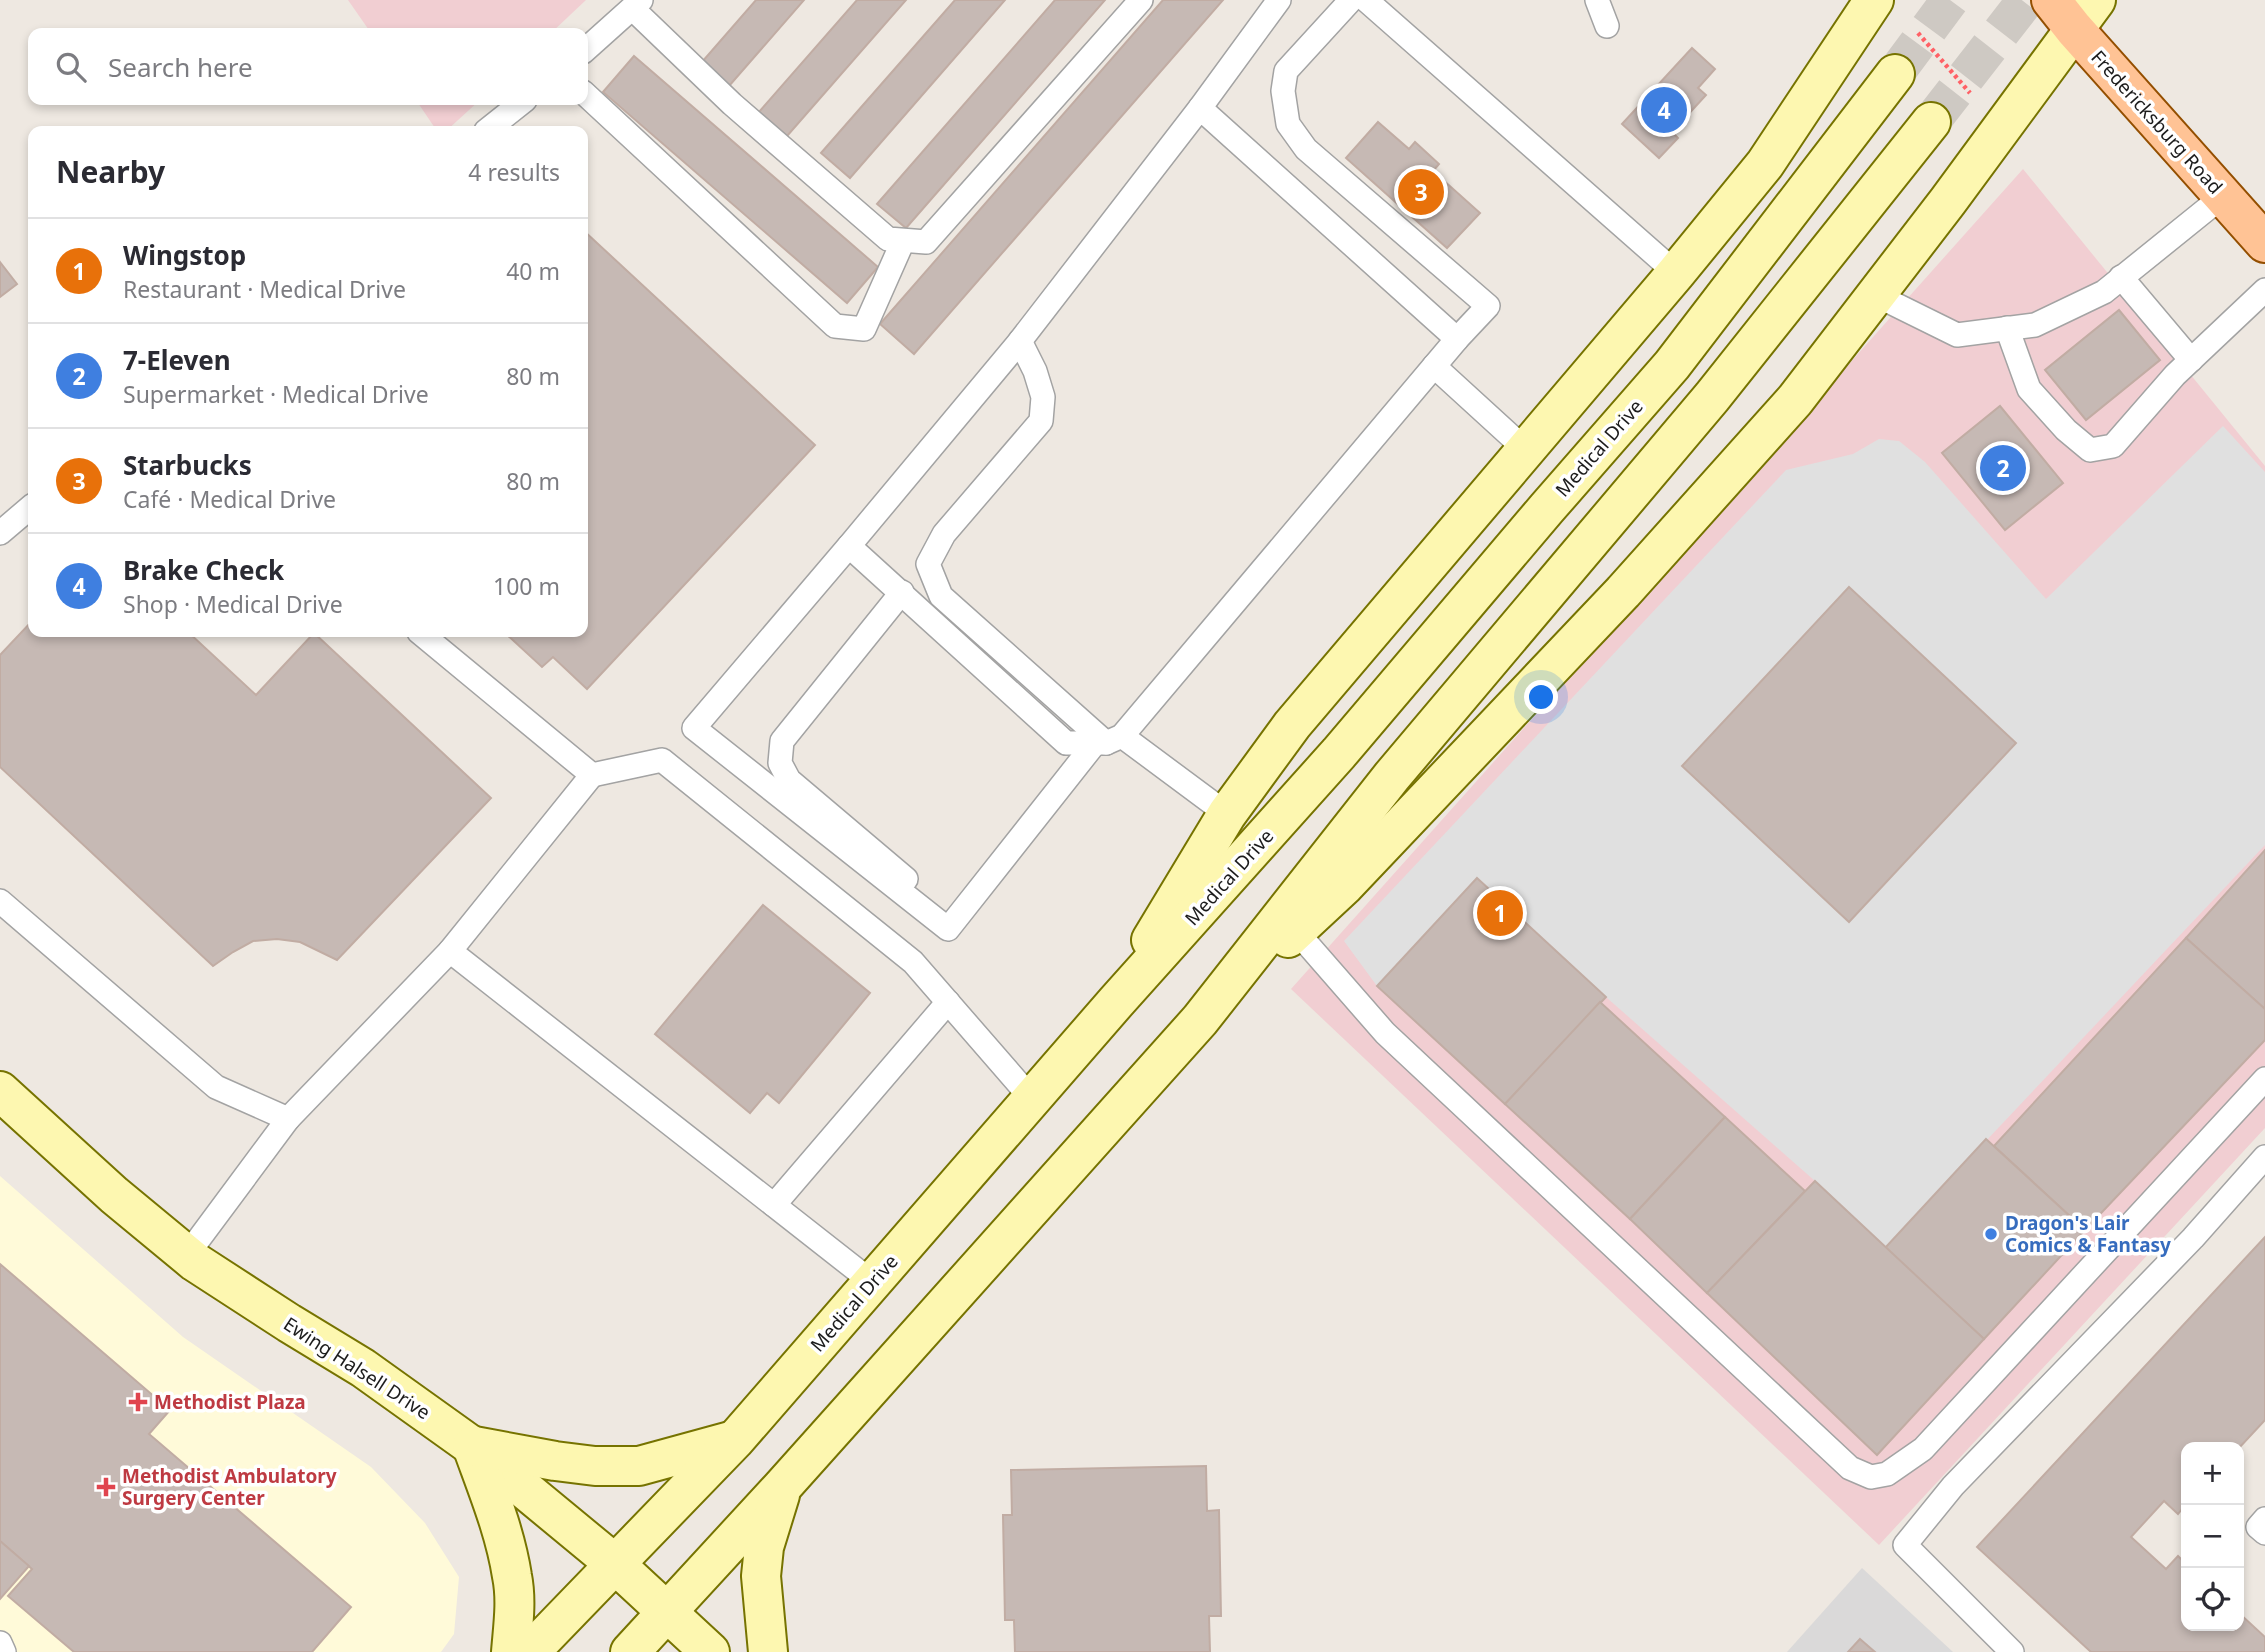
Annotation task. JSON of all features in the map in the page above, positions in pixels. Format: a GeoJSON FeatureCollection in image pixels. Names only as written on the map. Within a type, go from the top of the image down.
{"type":"FeatureCollection","features":[{"type":"Feature","properties":{"kind":"main road","name":"Fredericksburg Road"},"geometry":{"type":"LineString","coordinates":[[2070,10],[2265,243]]}},
{"type":"Feature","properties":{"kind":"street"},"geometry":{"type":"LineString","coordinates":[[1116,1002],[1180,889],[1227,814],[1292,725],[1676,273],[1765,164],[1874,0]]}},
{"type":"Feature","properties":{"kind":"street"},"geometry":{"type":"LineString","coordinates":[[1200,1020],[1355,875],[1623,592],[1795,400],[1876,295],[2070,10]]}},
{"type":"Feature","properties":{"kind":"street","name":"Medical Drive"},"geometry":{"type":"LineString","coordinates":[[530,1652],[735,1440],[1116,1002],[1330,763],[1672,365],[1895,74]]}},
{"type":"Feature","properties":{"kind":"street"},"geometry":{"type":"LineString","coordinates":[[630,1652],[782,1487],[1200,1020],[1453,702],[1712,397],[1931,122]]}},
{"type":"Feature","properties":{"kind":"street","name":"Ewing Halsell Drive"},"geometry":{"type":"LineString","coordinates":[[0,1091],[114,1195],[187,1255],[289,1324],[363,1368],[472,1446],[615,1564],[710,1652]]}},
{"type":"Feature","properties":{"kind":"street"},"geometry":{"type":"LineString","coordinates":[[511,1652],[513,1578],[504,1539],[472,1446],[596,1466],[639,1466],[735,1440]]}},
{"type":"Feature","properties":{"kind":"street"},"geometry":{"type":"LineString","coordinates":[[768,1652],[761,1576],[764,1547],[782,1487]]}},
{"type":"Feature","properties":{"kind":"lane"},"geometry":{"type":"LineString","coordinates":[[588,48],[637,4],[732,104],[888,239],[926,242],[1141,0]]}},
{"type":"Feature","properties":{"kind":"lane"},"geometry":{"type":"LineString","coordinates":[[1279,0],[1200,108],[1020,341],[694,728],[948,929],[1108,740],[1488,306],[1306,149],[1288,124],[1283,91],[1286,71],[1351,0]]}},
{"type":"Feature","properties":{"kind":"lane"},"geometry":{"type":"LineString","coordinates":[[1366,0],[1676,273]]}},
{"type":"Feature","properties":{"kind":"lane"},"geometry":{"type":"LineString","coordinates":[[1598,0],[1608,26]]}},
{"type":"Feature","properties":{"kind":"lane"},"geometry":{"type":"LineString","coordinates":[[588,97],[835,326],[864,329],[904,241]]}},
{"type":"Feature","properties":{"kind":"lane"},"geometry":{"type":"LineString","coordinates":[[492,126],[519,105]]}},
{"type":"Feature","properties":{"kind":"lane"},"geometry":{"type":"LineString","coordinates":[[1200,108],[1457,340]]}},
{"type":"Feature","properties":{"kind":"lane"},"geometry":{"type":"LineString","coordinates":[[1876,295],[1957,335],[2035,325],[2104,292],[2224,196]]}},
{"type":"Feature","properties":{"kind":"lane"},"geometry":{"type":"LineString","coordinates":[[2121,277],[2191,360]]}},
{"type":"Feature","properties":{"kind":"lane"},"geometry":{"type":"LineString","coordinates":[[2007,328],[2029,389],[2066,430],[2090,450],[2113,446],[2175,375],[2265,290]]}},
{"type":"Feature","properties":{"kind":"lane"},"geometry":{"type":"LineString","coordinates":[[1020,341],[1035,371],[1043,397],[1041,421],[944,534],[928,564],[942,596],[1108,740],[1227,814]]}},
{"type":"Feature","properties":{"kind":"lane"},"geometry":{"type":"LineString","coordinates":[[1434,366],[1526,450]]}},
{"type":"Feature","properties":{"kind":"lane"},"geometry":{"type":"LineString","coordinates":[[0,533],[28,509]]}},
{"type":"Feature","properties":{"kind":"lane"},"geometry":{"type":"LineString","coordinates":[[849,546],[1066,743],[1108,740]]}},
{"type":"Feature","properties":{"kind":"lane"},"geometry":{"type":"LineString","coordinates":[[902,592],[782,741],[780,762],[789,780],[905,876],[916,904]]}},
{"type":"Feature","properties":{"kind":"lane"},"geometry":{"type":"LineString","coordinates":[[425,637],[593,775]]}},
{"type":"Feature","properties":{"kind":"lane"},"geometry":{"type":"LineString","coordinates":[[187,1255],[288,1119],[450,951],[593,775],[662,760],[913,962],[1032,1099]]}},
{"type":"Feature","properties":{"kind":"lane"},"geometry":{"type":"LineString","coordinates":[[0,901],[216,1087],[288,1119]]}},
{"type":"Feature","properties":{"kind":"lane"},"geometry":{"type":"LineString","coordinates":[[1296,931],[1385,1033],[1850,1468],[1871,1477],[1886,1474],[1923,1449],[2265,1079]]}},
{"type":"Feature","properties":{"kind":"lane"},"geometry":{"type":"LineString","coordinates":[[450,951],[872,1282]]}},
{"type":"Feature","properties":{"kind":"lane"},"geometry":{"type":"LineString","coordinates":[[774,1205],[948,1002]]}},
{"type":"Feature","properties":{"kind":"lane"},"geometry":{"type":"LineString","coordinates":[[2012,1652],[1905,1545],[1953,1486],[2193,1238],[2265,1157]]}},
{"type":"Feature","properties":{"kind":"lane"},"geometry":{"type":"LineString","coordinates":[[2265,1519],[2258,1527],[2265,1533]]}},
{"type":"Feature","properties":{"kind":"lane"},"geometry":{"type":"LineString","coordinates":[[0,1643],[4,1652]]}},
{"type":"Feature","properties":{"kind":"path"},"geometry":{"type":"LineString","coordinates":[[1918,33],[1970,93]]}},
{"type":"Feature","properties":{"kind":"shaded area"},"geometry":{"type":"Polygon","coordinates":[[[348,0],[586,0],[556,28],[368,28],[348,0]]]}},
{"type":"Feature","properties":{"kind":"shaded area"},"geometry":{"type":"Polygon","coordinates":[[[419,105],[475,105],[451,126],[434,126],[419,105]]]}},
{"type":"Feature","properties":{"kind":"shaded area"},"geometry":{"type":"Polygon","coordinates":[[[2023,169],[2265,466],[2265,1128],[1879,1545],[1291,989],[2023,169]]]}},
{"type":"Feature","properties":{"kind":"shaded area"},"geometry":{"type":"Polygon","coordinates":[[[2223,426],[2265,472],[2265,845],[1885,1248],[1815,1181],[1477,879],[1377,986],[1344,941],[1786,470],[1853,454],[1879,439],[1899,441],[1925,462],[2046,599],[2223,426]]]}},
{"type":"Feature","properties":{"kind":"shaded area","name":"Methodist Plaza"},"geometry":{"type":"Polygon","coordinates":[[[0,1176],[183,1337],[371,1467],[425,1523],[459,1577],[454,1634],[441,1652],[0,1652],[0,1176]]]}},
{"type":"Feature","properties":{"kind":"shaded area"},"geometry":{"type":"Polygon","coordinates":[[[1862,1568],[1953,1652],[1787,1652],[1862,1568]]]}},
{"type":"Feature","properties":{"kind":"building"},"geometry":{"type":"Polygon","coordinates":[[[756,0],[804,0],[729,86],[702,62],[756,0]]]}},
{"type":"Feature","properties":{"kind":"building"},"geometry":{"type":"Polygon","coordinates":[[[857,0],[906,0],[787,136],[759,112],[857,0]]]}},
{"type":"Feature","properties":{"kind":"building"},"geometry":{"type":"Polygon","coordinates":[[[955,0],[1005,0],[850,178],[821,153],[955,0]]]}},
{"type":"Feature","properties":{"kind":"building"},"geometry":{"type":"Polygon","coordinates":[[[1055,0],[1105,0],[906,228],[877,204],[1055,0]]]}},
{"type":"Feature","properties":{"kind":"building"},"geometry":{"type":"Polygon","coordinates":[[[1163,0],[1223,0],[914,354],[880,324],[1163,0]]]}},
{"type":"Feature","properties":{"kind":"building"},"geometry":{"type":"Polygon","coordinates":[[[1692,48],[1715,69],[1698,88],[1706,95],[1672,132],[1678,138],[1659,158],[1622,124],[1692,48]]]}},
{"type":"Feature","properties":{"kind":"building"},"geometry":{"type":"Polygon","coordinates":[[[634,56],[878,267],[847,303],[603,92],[634,56]]]}},
{"type":"Feature","properties":{"kind":"building"},"geometry":{"type":"Polygon","coordinates":[[[1378,122],[1409,149],[1415,142],[1439,164],[1433,171],[1480,213],[1447,248],[1346,158],[1378,122]]]}},
{"type":"Feature","properties":{"kind":"building"},"geometry":{"type":"Polygon","coordinates":[[[588,235],[815,445],[587,689],[553,657],[542,667],[509,637],[588,637],[588,235]]]}},
{"type":"Feature","properties":{"kind":"building"},"geometry":{"type":"Polygon","coordinates":[[[0,262],[17,284],[0,297],[0,262]]]}},
{"type":"Feature","properties":{"kind":"building"},"geometry":{"type":"Polygon","coordinates":[[[2119,310],[2160,360],[2086,420],[2045,370],[2119,310]]]}},
{"type":"Feature","properties":{"kind":"building"},"geometry":{"type":"Polygon","coordinates":[[[2000,406],[2063,483],[2005,530],[1942,453],[2000,406]]]}},
{"type":"Feature","properties":{"kind":"building"},"geometry":{"type":"Polygon","coordinates":[[[1849,587],[2016,743],[1849,922],[1682,766],[1849,587]]]}},
{"type":"Feature","properties":{"kind":"building"},"geometry":{"type":"Polygon","coordinates":[[[28,625],[28,637],[193,637],[256,695],[310,637],[318,637],[491,798],[337,960],[300,942],[277,939],[253,941],[213,966],[0,767],[0,655],[28,625]]]}},
{"type":"Feature","properties":{"kind":"building"},"geometry":{"type":"Polygon","coordinates":[[[2265,850],[2265,1009],[2186,938],[2265,850]]]}},
{"type":"Feature","properties":{"kind":"building"},"geometry":{"type":"Polygon","coordinates":[[[1477,878],[1606,997],[1505,1104],[1377,986],[1477,878]]]}},
{"type":"Feature","properties":{"kind":"building"},"geometry":{"type":"Polygon","coordinates":[[[763,905],[870,993],[779,1103],[767,1093],[750,1113],[655,1034],[763,905]]]}},
{"type":"Feature","properties":{"kind":"building"},"geometry":{"type":"Polygon","coordinates":[[[2186,938],[2265,1009],[2265,1040],[2085,1230],[1994,1146],[2186,938]]]}},
{"type":"Feature","properties":{"kind":"building"},"geometry":{"type":"Polygon","coordinates":[[[1600,1002],[1725,1117],[1630,1219],[1505,1104],[1600,1002]]]}},
{"type":"Feature","properties":{"kind":"building"},"geometry":{"type":"Polygon","coordinates":[[[1725,1117],[1805,1191],[1707,1293],[1630,1219],[1725,1117]]]}},
{"type":"Feature","properties":{"kind":"building"},"geometry":{"type":"Polygon","coordinates":[[[1986,1139],[2085,1230],[1984,1339],[1885,1248],[1986,1139]]]}},
{"type":"Feature","properties":{"kind":"building"},"geometry":{"type":"Polygon","coordinates":[[[1815,1181],[1984,1339],[1877,1455],[1707,1293],[1815,1181]]]}},
{"type":"Feature","properties":{"kind":"building"},"geometry":{"type":"Polygon","coordinates":[[[2265,1237],[2265,1420],[2244,1443],[2181,1442],[2181,1510],[2178,1514],[2164,1501],[2131,1537],[2166,1569],[2178,1556],[2181,1559],[2181,1631],[2244,1631],[2244,1618],[2265,1637],[2265,1652],[2091,1652],[1977,1547],[2265,1237]]]}},
{"type":"Feature","properties":{"kind":"building","name":"Methodist Ambulatory Surgery Center"},"geometry":{"type":"Polygon","coordinates":[[[0,1264],[170,1410],[149,1434],[351,1607],[312,1652],[74,1652],[8,1596],[32,1569],[0,1541],[0,1264]]]}},
{"type":"Feature","properties":{"kind":"building"},"geometry":{"type":"Polygon","coordinates":[[[1206,1466],[1207,1511],[1219,1510],[1221,1616],[1209,1616],[1210,1652],[1015,1652],[1014,1620],[1005,1620],[1003,1515],[1012,1515],[1011,1470],[1206,1466]]]}},
{"type":"Feature","properties":{"kind":"building"},"geometry":{"type":"Polygon","coordinates":[[[0,1541],[29,1566],[0,1599],[0,1541]]]}},
{"type":"Feature","properties":{"kind":"building"},"geometry":{"type":"Polygon","coordinates":[[[1860,1639],[1875,1652],[1848,1652],[1860,1639]]]}},
{"type":"Feature","properties":{"kind":"tunnel"},"geometry":{"type":"LineString","coordinates":[[1895,74],[1950,0]]}},
{"type":"Feature","properties":{"kind":"tunnel"},"geometry":{"type":"LineString","coordinates":[[1931,122],[2026,0]]}},
{"type":"Feature","properties":{"kind":"place","name":"Brake Check"},"geometry":{"type":"Point","coordinates":[1664,110]}},
{"type":"Feature","properties":{"kind":"place","name":"Starbucks"},"geometry":{"type":"Point","coordinates":[1421,192]}},
{"type":"Feature","properties":{"kind":"place","name":"7-Eleven"},"geometry":{"type":"Point","coordinates":[2003,468]}},
{"type":"Feature","properties":{"kind":"place","name":"Wingstop"},"geometry":{"type":"Point","coordinates":[1500,913]}},
{"type":"Feature","properties":{"kind":"place","name":"Dragon's Lair Comics & Fantasy"},"geometry":{"type":"Point","coordinates":[1991,1234]}},
{"type":"Feature","properties":{"kind":"place","name":"Methodist Plaza"},"geometry":{"type":"Point","coordinates":[138,1402]}},
{"type":"Feature","properties":{"kind":"place","name":"Methodist Ambulatory Surgery Center"},"geometry":{"type":"Point","coordinates":[106,1487]}}]}
